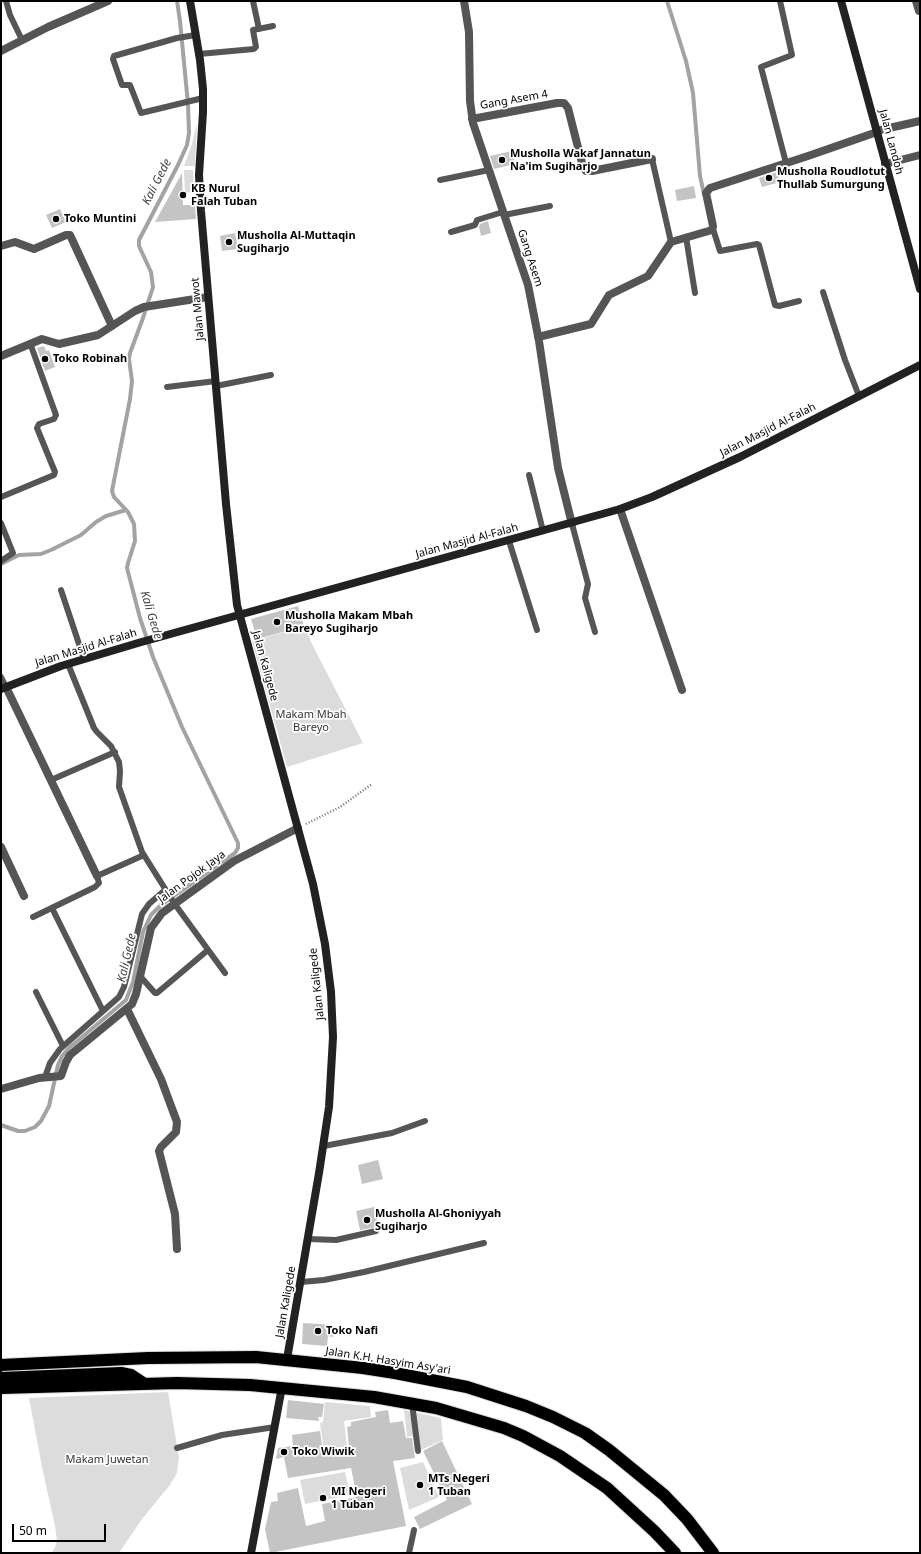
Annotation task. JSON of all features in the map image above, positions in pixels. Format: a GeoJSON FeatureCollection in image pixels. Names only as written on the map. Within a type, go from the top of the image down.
{"type":"FeatureCollection","features":[{"type":"Feature","properties":{"kind":"highway","name":"Jalan K.H. Hasyim Asy'ari"},"geometry":{"type":"LineString","coordinates":[[1,1365],[188,1356],[256,1357],[363,1368],[467,1387],[553,1417],[596,1441],[654,1486],[687,1519],[713,1553]]}},
{"type":"Feature","properties":{"kind":"highway"},"geometry":{"type":"LineString","coordinates":[[1,1378],[121,1373],[131,1375],[143,1383]]}},
{"type":"Feature","properties":{"kind":"highway"},"geometry":{"type":"LineString","coordinates":[[1,1388],[143,1383],[218,1383],[374,1397],[412,1403],[459,1414],[504,1428],[523,1436],[560,1456],[607,1488],[654,1531],[675,1553]]}},
{"type":"Feature","properties":{"kind":"street"},"geometry":{"type":"LineString","coordinates":[[1,51],[48,27],[108,1]]}},
{"type":"Feature","properties":{"kind":"street","name":"Jalan Mawot"},"geometry":{"type":"LineString","coordinates":[[190,1],[192,35],[199,54],[199,175],[208,297],[226,504],[239,614]]}},
{"type":"Feature","properties":{"kind":"street","name":"Gang Asem"},"geometry":{"type":"LineString","coordinates":[[464,1],[470,41],[470,101],[472,119],[488,170],[527,281],[538,337],[558,468],[572,524]]}},
{"type":"Feature","properties":{"kind":"street","name":"Jalan Landoh"},"geometry":{"type":"LineString","coordinates":[[841,1],[920,289]]}},
{"type":"Feature","properties":{"kind":"street"},"geometry":{"type":"LineString","coordinates":[[916,1],[919,11]]}},
{"type":"Feature","properties":{"kind":"street","name":"Gang Asem 4"},"geometry":{"type":"LineString","coordinates":[[472,119],[564,103],[568,108],[583,167],[586,171],[592,172],[652,159]]}},
{"type":"Feature","properties":{"kind":"street"},"geometry":{"type":"LineString","coordinates":[[538,337],[591,324],[605,298],[648,276],[671,242],[713,229],[706,193],[709,188],[786,163],[876,131],[920,121]]}},
{"type":"Feature","properties":{"kind":"street"},"geometry":{"type":"LineString","coordinates":[[886,164],[920,155]]}},
{"type":"Feature","properties":{"kind":"street"},"geometry":{"type":"LineString","coordinates":[[1,246],[13,242],[34,249],[66,235],[70,235],[112,326]]}},
{"type":"Feature","properties":{"kind":"street"},"geometry":{"type":"LineString","coordinates":[[1,356],[43,338],[56,343],[70,342],[98,335],[134,311],[148,306],[208,297]]}},
{"type":"Feature","properties":{"kind":"street","name":"Jalan Masjid Al-Falah"},"geometry":{"type":"LineString","coordinates":[[3,688],[68,664],[138,643],[620,510],[714,469],[920,365]]}},
{"type":"Feature","properties":{"kind":"street"},"geometry":{"type":"LineString","coordinates":[[620,510],[682,690]]}},
{"type":"Feature","properties":{"kind":"street","name":"Jalan Kaligede"},"geometry":{"type":"LineString","coordinates":[[239,614],[318,905],[331,992],[332,1057],[329,1107],[324,1146],[287,1360]]}},
{"type":"Feature","properties":{"kind":"street"},"geometry":{"type":"LineString","coordinates":[[3,688],[51,780],[97,876]]}},
{"type":"Feature","properties":{"kind":"street","name":"Jalan Pojok Jaya"},"geometry":{"type":"LineString","coordinates":[[51,1077],[62,1074],[70,1055],[127,1009],[135,998],[148,940],[153,925],[162,913],[173,902],[234,860],[298,828]]}},
{"type":"Feature","properties":{"kind":"street"},"geometry":{"type":"LineString","coordinates":[[1,847],[24,896]]}},
{"type":"Feature","properties":{"kind":"street"},"geometry":{"type":"LineString","coordinates":[[127,1009],[161,1078],[177,1122],[176,1132],[159,1150],[175,1214],[176,1249]]}},
{"type":"Feature","properties":{"kind":"street"},"geometry":{"type":"LineString","coordinates":[[1,1089],[51,1077]]}},
{"type":"Feature","properties":{"kind":"street"},"geometry":{"type":"LineString","coordinates":[[251,1553],[282,1388]]}},
{"type":"Feature","properties":{"kind":"lane"},"geometry":{"type":"LineString","coordinates":[[6,1],[10,15],[22,40]]}},
{"type":"Feature","properties":{"kind":"lane"},"geometry":{"type":"LineString","coordinates":[[253,1],[259,29]]}},
{"type":"Feature","properties":{"kind":"lane"},"geometry":{"type":"LineString","coordinates":[[780,1],[792,55],[761,67],[786,163]]}},
{"type":"Feature","properties":{"kind":"lane"},"geometry":{"type":"LineString","coordinates":[[199,54],[254,49],[256,46],[252,31],[273,26]]}},
{"type":"Feature","properties":{"kind":"lane"},"geometry":{"type":"LineString","coordinates":[[192,35],[116,55],[113,59],[122,85],[130,85],[141,114],[199,99]]}},
{"type":"Feature","properties":{"kind":"lane"},"geometry":{"type":"LineString","coordinates":[[652,159],[671,242]]}},
{"type":"Feature","properties":{"kind":"lane"},"geometry":{"type":"LineString","coordinates":[[440,180],[488,170]]}},
{"type":"Feature","properties":{"kind":"lane"},"geometry":{"type":"LineString","coordinates":[[451,232],[476,225],[477,220],[504,213],[550,206]]}},
{"type":"Feature","properties":{"kind":"lane"},"geometry":{"type":"LineString","coordinates":[[713,229],[720,251],[756,244],[759,245],[775,305],[779,306],[799,301]]}},
{"type":"Feature","properties":{"kind":"lane"},"geometry":{"type":"LineString","coordinates":[[686,237],[695,293]]}},
{"type":"Feature","properties":{"kind":"lane"},"geometry":{"type":"LineString","coordinates":[[824,292],[845,360],[859,396]]}},
{"type":"Feature","properties":{"kind":"lane"},"geometry":{"type":"LineString","coordinates":[[1,498],[52,476],[55,472],[37,428],[39,424],[54,419],[56,415],[30,343]]}},
{"type":"Feature","properties":{"kind":"lane"},"geometry":{"type":"LineString","coordinates":[[167,386],[216,383],[271,375]]}},
{"type":"Feature","properties":{"kind":"lane"},"geometry":{"type":"LineString","coordinates":[[529,475],[543,531]]}},
{"type":"Feature","properties":{"kind":"lane"},"geometry":{"type":"LineString","coordinates":[[1,523],[13,551],[12,555],[1,561]]}},
{"type":"Feature","properties":{"kind":"lane"},"geometry":{"type":"LineString","coordinates":[[572,524],[588,584],[585,598],[595,632]]}},
{"type":"Feature","properties":{"kind":"lane"},"geometry":{"type":"LineString","coordinates":[[509,541],[536,630]]}},
{"type":"Feature","properties":{"kind":"lane"},"geometry":{"type":"LineString","coordinates":[[61,590],[84,659]]}},
{"type":"Feature","properties":{"kind":"lane"},"geometry":{"type":"LineString","coordinates":[[68,664],[96,731],[115,752],[120,767],[120,789],[144,855],[166,892],[225,973]]}},
{"type":"Feature","properties":{"kind":"lane"},"geometry":{"type":"LineString","coordinates":[[1,677],[3,688]]}},
{"type":"Feature","properties":{"kind":"lane"},"geometry":{"type":"LineString","coordinates":[[51,780],[115,752]]}},
{"type":"Feature","properties":{"kind":"lane"},"geometry":{"type":"LineString","coordinates":[[33,917],[96,887],[99,883],[97,876],[144,855]]}},
{"type":"Feature","properties":{"kind":"lane"},"geometry":{"type":"LineString","coordinates":[[51,1077],[50,1062],[63,1046],[104,1011],[119,997],[123,991],[142,914],[149,904],[166,892]]}},
{"type":"Feature","properties":{"kind":"lane"},"geometry":{"type":"LineString","coordinates":[[52,908],[104,1011]]}},
{"type":"Feature","properties":{"kind":"lane"},"geometry":{"type":"LineString","coordinates":[[140,976],[155,993],[157,993],[208,950]]}},
{"type":"Feature","properties":{"kind":"lane"},"geometry":{"type":"LineString","coordinates":[[36,992],[63,1046]]}},
{"type":"Feature","properties":{"kind":"lane"},"geometry":{"type":"LineString","coordinates":[[324,1146],[386,1134],[425,1121]]}},
{"type":"Feature","properties":{"kind":"lane"},"geometry":{"type":"LineString","coordinates":[[308,1238],[336,1240],[376,1231]]}},
{"type":"Feature","properties":{"kind":"lane"},"geometry":{"type":"LineString","coordinates":[[301,1282],[350,1275],[484,1242]]}},
{"type":"Feature","properties":{"kind":"lane"},"geometry":{"type":"LineString","coordinates":[[412,1403],[418,1451]]}},
{"type":"Feature","properties":{"kind":"lane"},"geometry":{"type":"LineString","coordinates":[[177,1448],[222,1435],[275,1427]]}},
{"type":"Feature","properties":{"kind":"lane"},"geometry":{"type":"LineString","coordinates":[[409,1553],[414,1530]]}},
{"type":"Feature","properties":{"kind":"path"},"geometry":{"type":"LineString","coordinates":[[298,828],[340,807],[372,784]]}},
{"type":"Feature","properties":{"kind":"green space"},"geometry":{"type":"Polygon","coordinates":[[[197,123],[195,166],[184,166],[192,144],[197,123]]]}},
{"type":"Feature","properties":{"kind":"green space"},"geometry":{"type":"Polygon","coordinates":[[[184,170],[193,170],[194,192],[185,193],[184,170]]]}},
{"type":"Feature","properties":{"kind":"green space","name":"Makam Mbah Bareyo"},"geometry":{"type":"Polygon","coordinates":[[[305,626],[312,644],[363,743],[287,767],[252,641],[305,626]]]}},
{"type":"Feature","properties":{"kind":"green space","name":"Makam Juwetan"},"geometry":{"type":"Polygon","coordinates":[[[168,1392],[179,1458],[177,1473],[170,1485],[142,1519],[119,1553],[52,1553],[57,1540],[55,1526],[29,1398],[168,1392]]]}},
{"type":"Feature","properties":{"kind":"green space"},"geometry":{"type":"Polygon","coordinates":[[[325,1402],[370,1406],[371,1417],[344,1421],[347,1447],[324,1451],[320,1423],[323,1422],[325,1402]]]}},
{"type":"Feature","properties":{"kind":"green space"},"geometry":{"type":"Polygon","coordinates":[[[404,1410],[441,1418],[443,1440],[421,1450],[415,1451],[413,1436],[407,1437],[404,1410]]]}},
{"type":"Feature","properties":{"kind":"green space"},"geometry":{"type":"Polygon","coordinates":[[[423,1462],[439,1497],[409,1510],[400,1468],[423,1462]]]}},
{"type":"Feature","properties":{"kind":"green space"},"geometry":{"type":"Polygon","coordinates":[[[345,1472],[350,1495],[305,1504],[300,1480],[345,1472]]]}},
{"type":"Feature","properties":{"kind":"building","name":"Musholla Wakaf Jannatun Na'im Sugiharjo"},"geometry":{"type":"Polygon","coordinates":[[[512,151],[515,164],[494,169],[490,156],[512,151]]]}},
{"type":"Feature","properties":{"kind":"building","name":"Musholla Roudlotut Thullab Sumurgung"},"geometry":{"type":"Polygon","coordinates":[[[777,172],[780,182],[762,187],[759,178],[777,172]]]}},
{"type":"Feature","properties":{"kind":"building"},"geometry":{"type":"Polygon","coordinates":[[[182,173],[183,205],[195,205],[196,219],[155,222],[182,173]]]}},
{"type":"Feature","properties":{"kind":"building"},"geometry":{"type":"Polygon","coordinates":[[[694,186],[696,198],[677,201],[675,190],[694,186]]]}},
{"type":"Feature","properties":{"kind":"building","name":"Toko Muntini"},"geometry":{"type":"Polygon","coordinates":[[[60,209],[66,222],[52,228],[46,215],[60,209]]]}},
{"type":"Feature","properties":{"kind":"building"},"geometry":{"type":"Polygon","coordinates":[[[488,221],[491,233],[481,236],[479,227],[480,224],[488,221]]]}},
{"type":"Feature","properties":{"kind":"building","name":"Musholla Al-Muttaqin Sugiharjo"},"geometry":{"type":"Polygon","coordinates":[[[235,233],[238,249],[222,251],[220,236],[235,233]]]}},
{"type":"Feature","properties":{"kind":"building","name":"Toko Robinah"},"geometry":{"type":"Polygon","coordinates":[[[44,346],[46,351],[49,350],[55,367],[45,371],[37,348],[44,346]]]}},
{"type":"Feature","properties":{"kind":"building","name":"Musholla Makam Mbah Bareyo Sugiharjo"},"geometry":{"type":"Polygon","coordinates":[[[298,606],[304,626],[257,639],[251,619],[298,606]]]}},
{"type":"Feature","properties":{"kind":"building"},"geometry":{"type":"Polygon","coordinates":[[[378,1160],[383,1179],[362,1184],[358,1165],[378,1160]]]}},
{"type":"Feature","properties":{"kind":"building","name":"Musholla Al-Ghoniyyah Sugiharjo"},"geometry":{"type":"Polygon","coordinates":[[[374,1207],[378,1227],[360,1230],[356,1211],[374,1207]]]}},
{"type":"Feature","properties":{"kind":"building","name":"Toko Nafi"},"geometry":{"type":"Polygon","coordinates":[[[303,1323],[334,1325],[333,1337],[328,1336],[327,1346],[302,1344],[303,1323]]]}},
{"type":"Feature","properties":{"kind":"building"},"geometry":{"type":"Polygon","coordinates":[[[288,1400],[324,1404],[322,1417],[318,1417],[319,1421],[286,1418],[288,1400]]]}},
{"type":"Feature","properties":{"kind":"building","name":"MI Negeri 1 Tuban"},"geometry":{"type":"Polygon","coordinates":[[[388,1410],[390,1423],[403,1421],[406,1438],[412,1438],[415,1458],[393,1461],[406,1526],[270,1553],[265,1529],[271,1502],[278,1501],[277,1493],[298,1488],[306,1526],[325,1521],[322,1504],[357,1497],[351,1468],[288,1478],[284,1457],[276,1459],[278,1448],[293,1446],[292,1435],[320,1431],[323,1452],[349,1447],[347,1427],[351,1426],[351,1422],[376,1417],[375,1412],[388,1410]]]}},
{"type":"Feature","properties":{"kind":"building"},"geometry":{"type":"Polygon","coordinates":[[[442,1441],[472,1504],[420,1529],[414,1517],[447,1500],[423,1451],[442,1441]]]}},
{"type":"Feature","properties":{"kind":"waterway","name":"Kali Gede"},"geometry":{"type":"LineString","coordinates":[[1,1125],[18,1131],[25,1131],[35,1127],[41,1121],[49,1106],[58,1065],[62,1056],[69,1048],[126,1000],[133,982],[143,932],[151,915],[161,905],[235,853],[238,848],[238,843],[182,727],[153,657],[140,618],[127,568],[135,541],[134,524],[128,512],[114,497],[112,491],[130,399],[132,381],[129,359],[130,353],[153,287],[151,272],[139,246],[139,240],[178,165],[187,145],[189,133],[188,104],[177,1]]}},
{"type":"Feature","properties":{"kind":"waterway"},"geometry":{"type":"LineString","coordinates":[[667,1],[686,61],[693,93],[700,176],[704,194]]}},
{"type":"Feature","properties":{"kind":"waterway"},"geometry":{"type":"LineString","coordinates":[[1,564],[19,555],[41,554],[51,550],[81,535],[96,522],[106,516],[126,510]]}},
{"type":"Feature","properties":{"kind":"place","name":"Musholla Wakaf Jannatun Na'im Sugiharjo"},"geometry":{"type":"Point","coordinates":[502,160]}},
{"type":"Feature","properties":{"kind":"place","name":"Musholla Roudlotut Thullab Sumurgung"},"geometry":{"type":"Point","coordinates":[769,178]}},
{"type":"Feature","properties":{"kind":"place","name":"KB Nurul Falah Tuban"},"geometry":{"type":"Point","coordinates":[183,195]}},
{"type":"Feature","properties":{"kind":"place","name":"Toko Muntini"},"geometry":{"type":"Point","coordinates":[56,219]}},
{"type":"Feature","properties":{"kind":"place","name":"Musholla Al-Muttaqin Sugiharjo"},"geometry":{"type":"Point","coordinates":[229,242]}},
{"type":"Feature","properties":{"kind":"place","name":"Toko Robinah"},"geometry":{"type":"Point","coordinates":[45,359]}},
{"type":"Feature","properties":{"kind":"place","name":"Musholla Makam Mbah Bareyo Sugiharjo"},"geometry":{"type":"Point","coordinates":[277,622]}},
{"type":"Feature","properties":{"kind":"place","name":"Musholla Al-Ghoniyyah Sugiharjo"},"geometry":{"type":"Point","coordinates":[367,1220]}},
{"type":"Feature","properties":{"kind":"place","name":"Toko Nafi"},"geometry":{"type":"Point","coordinates":[318,1331]}},
{"type":"Feature","properties":{"kind":"place","name":"Toko Wiwik"},"geometry":{"type":"Point","coordinates":[284,1452]}},
{"type":"Feature","properties":{"kind":"place","name":"MTs Negeri 1 Tuban"},"geometry":{"type":"Point","coordinates":[420,1485]}},
{"type":"Feature","properties":{"kind":"place","name":"MI Negeri 1 Tuban"},"geometry":{"type":"Point","coordinates":[323,1498]}}]}
